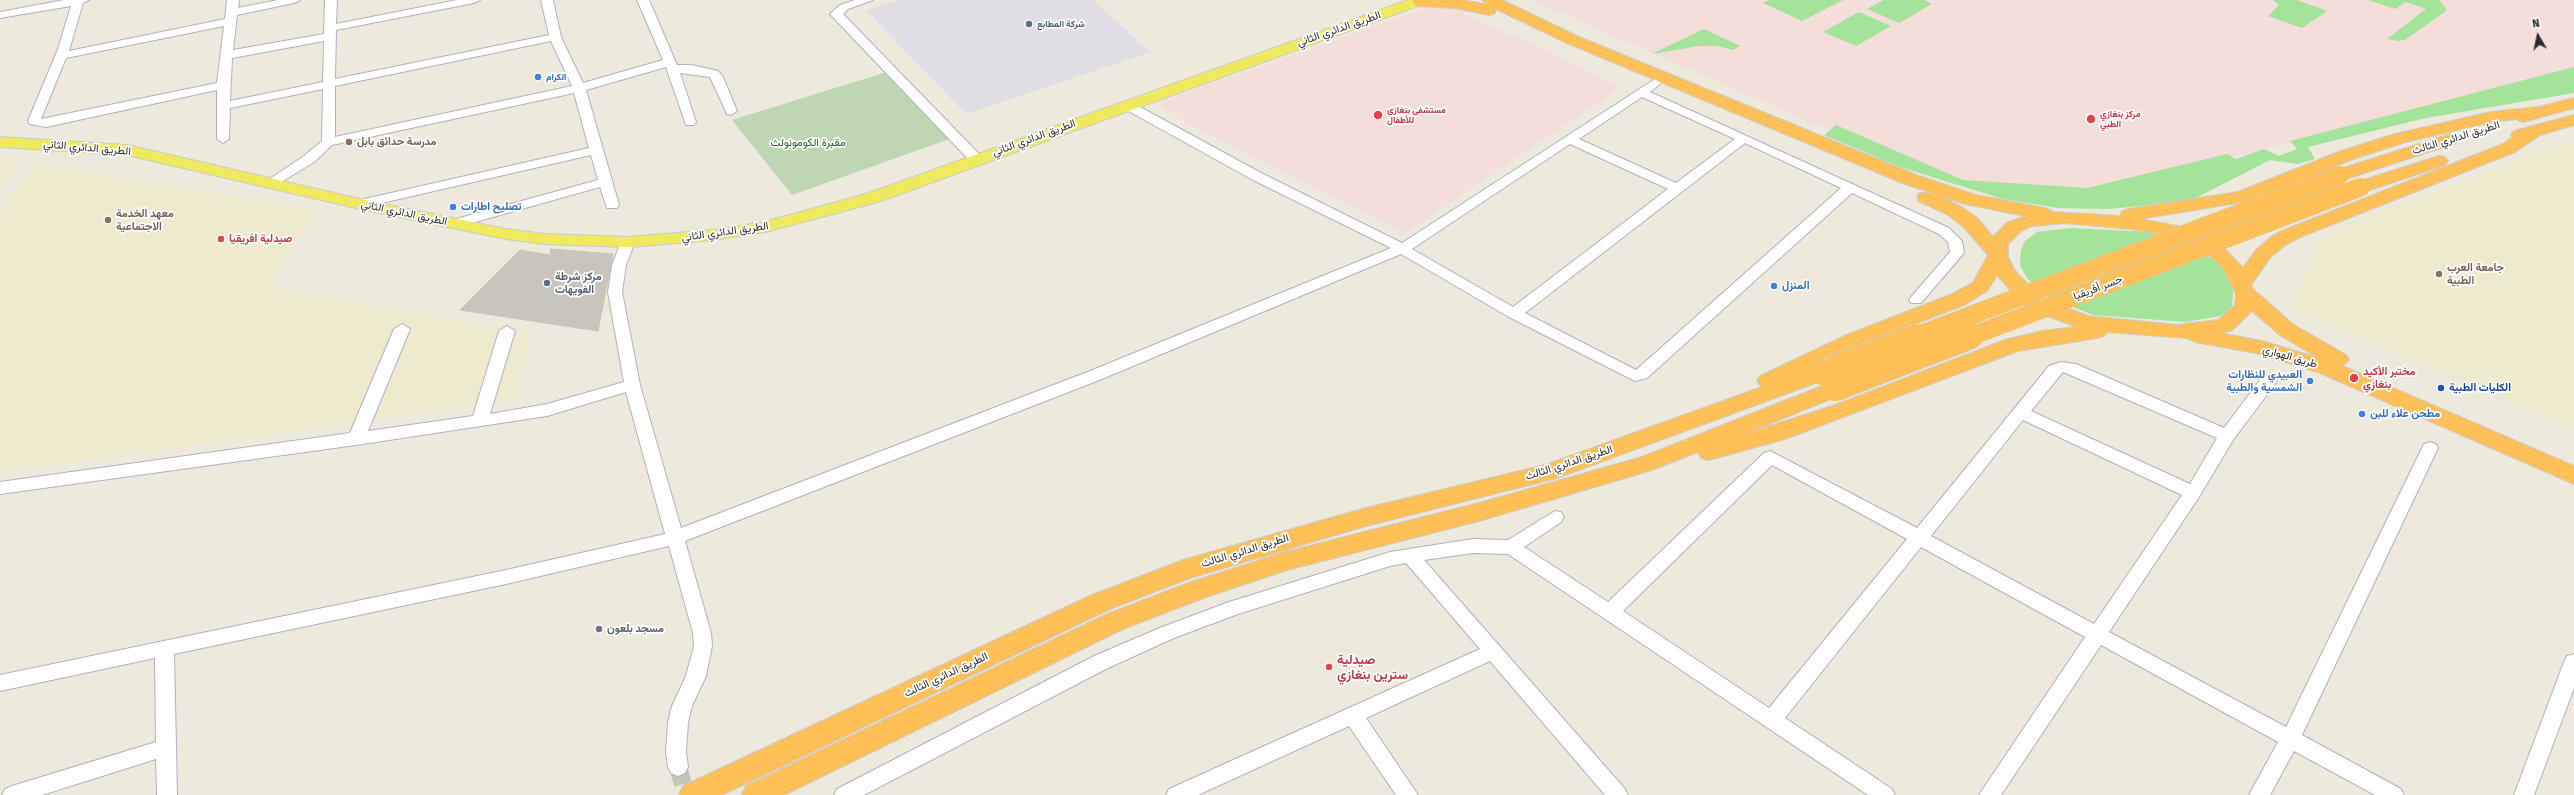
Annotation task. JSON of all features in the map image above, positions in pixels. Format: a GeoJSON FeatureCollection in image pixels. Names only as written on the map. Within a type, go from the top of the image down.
{"type":"FeatureCollection","features":[{"type":"Feature","properties":{"kind":"highway"},"geometry":{"type":"LineString","coordinates":[[1420,0],[1455,3],[1492,3],[1655,83],[1933,200],[1972,223],[1997,254],[2007,274],[2020,289],[2040,306],[2088,324],[2119,328],[2177,332],[2225,325],[2236,317],[2245,306],[2244,288],[2263,254],[2278,241],[2509,148],[2534,131]]}},
{"type":"Feature","properties":{"kind":"highway"},"geometry":{"type":"LineString","coordinates":[[1472,0],[1492,3],[1573,40],[1912,180],[1972,200],[2064,217],[2092,219],[2175,209],[2242,197],[2347,155],[2401,138],[2491,117],[2537,112]]}},
{"type":"Feature","properties":{"kind":"highway","name":"الطريق الدائري الثالث"},"geometry":{"type":"LineString","coordinates":[[2340,175],[2537,112],[2574,103]]}},
{"type":"Feature","properties":{"kind":"highway","name":"الطريق الدائري الثالث"},"geometry":{"type":"LineString","coordinates":[[2361,187],[2534,131],[2574,120]]}},
{"type":"Feature","properties":{"kind":"highway","name":"جسر أفريقيا"},"geometry":{"type":"LineString","coordinates":[[1828,381],[2340,175]]}},
{"type":"Feature","properties":{"kind":"highway","name":"جسر أفريقيا"},"geometry":{"type":"LineString","coordinates":[[1828,381],[2361,187]]}},
{"type":"Feature","properties":{"kind":"highway"},"geometry":{"type":"LineString","coordinates":[[1710,413],[1787,370],[1856,339],[1957,300],[1980,287],[1997,254],[2004,235],[2014,227],[2028,221],[2064,217]]}},
{"type":"Feature","properties":{"kind":"highway","name":"طريق الهواري"},"geometry":{"type":"LineString","coordinates":[[2092,219],[2154,226],[2196,238],[2216,251],[2231,265],[2244,288],[2287,330],[2328,355],[2574,463]]}},
{"type":"Feature","properties":{"kind":"highway"},"geometry":{"type":"LineString","coordinates":[[1649,463],[1709,452],[1777,433],[2012,345],[2042,338],[2119,328]]}},
{"type":"Feature","properties":{"kind":"highway","name":"طريق الهواري"},"geometry":{"type":"LineString","coordinates":[[2177,332],[2262,348],[2328,368],[2574,476]]}},
{"type":"Feature","properties":{"kind":"highway","name":"الطريق الدائري الثالث"},"geometry":{"type":"LineString","coordinates":[[693,795],[1101,602],[1183,570],[1366,516],[1550,472],[1710,413],[1828,381]]}},
{"type":"Feature","properties":{"kind":"highway","name":"الطريق الدائري الثالث"},"geometry":{"type":"LineString","coordinates":[[756,795],[1114,622],[1197,590],[1285,561],[1479,512],[1649,463],[1828,381]]}},
{"type":"Feature","properties":{"kind":"main road","name":"الطريق الدائري الثاني"},"geometry":{"type":"LineString","coordinates":[[0,142],[87,146],[127,150],[360,204],[454,224],[544,239],[628,242],[713,235],[766,227],[872,198],[976,159],[1420,0]]}},
{"type":"Feature","properties":{"kind":"street"},"geometry":{"type":"LineString","coordinates":[[0,15],[6,0]]}},
{"type":"Feature","properties":{"kind":"street"},"geometry":{"type":"LineString","coordinates":[[0,15],[79,0],[60,56],[34,121],[37,124],[46,124],[223,85]]}},
{"type":"Feature","properties":{"kind":"street"},"geometry":{"type":"LineString","coordinates":[[223,139],[223,85],[233,0]]}},
{"type":"Feature","properties":{"kind":"street"},"geometry":{"type":"LineString","coordinates":[[60,56],[231,17],[294,0]]}},
{"type":"Feature","properties":{"kind":"street"},"geometry":{"type":"LineString","coordinates":[[328,142],[331,0]]}},
{"type":"Feature","properties":{"kind":"street"},"geometry":{"type":"LineString","coordinates":[[227,55],[474,0]]}},
{"type":"Feature","properties":{"kind":"street"},"geometry":{"type":"LineString","coordinates":[[547,0],[551,12],[555,37],[579,88],[612,205]]}},
{"type":"Feature","properties":{"kind":"street"},"geometry":{"type":"LineString","coordinates":[[643,0],[671,66],[690,122]]}},
{"type":"Feature","properties":{"kind":"street"},"geometry":{"type":"LineString","coordinates":[[867,0],[844,7],[836,14],[976,159]]}},
{"type":"Feature","properties":{"kind":"street"},"geometry":{"type":"LineString","coordinates":[[224,106],[555,37]]}},
{"type":"Feature","properties":{"kind":"street"},"geometry":{"type":"LineString","coordinates":[[273,183],[309,159],[328,142],[579,88],[671,66],[714,74],[717,77],[731,111]]}},
{"type":"Feature","properties":{"kind":"street"},"geometry":{"type":"LineString","coordinates":[[0,683],[506,577],[675,538],[1088,378],[1402,249],[1655,83]]}},
{"type":"Feature","properties":{"kind":"street"},"geometry":{"type":"LineString","coordinates":[[1641,92],[1935,226],[1954,241],[1957,253],[1916,300]]}},
{"type":"Feature","properties":{"kind":"street"},"geometry":{"type":"LineString","coordinates":[[1127,105],[1258,176],[1402,249],[1514,314],[1628,374],[1641,374],[1851,187]]}},
{"type":"Feature","properties":{"kind":"street"},"geometry":{"type":"LineString","coordinates":[[1514,314],[1676,188],[1744,138]]}},
{"type":"Feature","properties":{"kind":"street"},"geometry":{"type":"LineString","coordinates":[[1570,139],[1676,188]]}},
{"type":"Feature","properties":{"kind":"street"},"geometry":{"type":"LineString","coordinates":[[360,204],[597,150]]}},
{"type":"Feature","properties":{"kind":"street"},"geometry":{"type":"LineString","coordinates":[[454,224],[605,182]]}},
{"type":"Feature","properties":{"kind":"street"},"geometry":{"type":"LineString","coordinates":[[628,242],[619,265],[615,292],[632,385],[675,538],[703,646],[696,676],[682,706],[678,722],[678,767]]}},
{"type":"Feature","properties":{"kind":"street"},"geometry":{"type":"LineString","coordinates":[[356,439],[402,329]]}},
{"type":"Feature","properties":{"kind":"street"},"geometry":{"type":"LineString","coordinates":[[480,421],[507,331]]}},
{"type":"Feature","properties":{"kind":"street"},"geometry":{"type":"LineString","coordinates":[[1771,720],[2022,413],[2055,370],[2061,367],[2070,368],[2227,436]]}},
{"type":"Feature","properties":{"kind":"street"},"geometry":{"type":"LineString","coordinates":[[1989,795],[2096,633],[2193,493],[2227,436],[2269,380]]}},
{"type":"Feature","properties":{"kind":"street"},"geometry":{"type":"LineString","coordinates":[[0,488],[480,421],[547,410],[632,385]]}},
{"type":"Feature","properties":{"kind":"street"},"geometry":{"type":"LineString","coordinates":[[2022,413],[2193,493]]}},
{"type":"Feature","properties":{"kind":"street"},"geometry":{"type":"LineString","coordinates":[[2259,795],[2290,738],[2430,448]]}},
{"type":"Feature","properties":{"kind":"street"},"geometry":{"type":"LineString","coordinates":[[1609,613],[1770,457],[2394,795]]}},
{"type":"Feature","properties":{"kind":"street"},"geometry":{"type":"LineString","coordinates":[[1511,547],[1555,517]]}},
{"type":"Feature","properties":{"kind":"street"},"geometry":{"type":"LineString","coordinates":[[844,795],[1101,662],[1147,642],[1233,608],[1348,572],[1409,555],[1473,546],[1511,547],[1885,795]]}},
{"type":"Feature","properties":{"kind":"street"},"geometry":{"type":"LineString","coordinates":[[1409,555],[1618,795]]}},
{"type":"Feature","properties":{"kind":"street"},"geometry":{"type":"LineString","coordinates":[[164,648],[167,795]]}},
{"type":"Feature","properties":{"kind":"street"},"geometry":{"type":"LineString","coordinates":[[1176,795],[1492,652]]}},
{"type":"Feature","properties":{"kind":"street"},"geometry":{"type":"LineString","coordinates":[[2524,795],[2572,674]]}},
{"type":"Feature","properties":{"kind":"street"},"geometry":{"type":"LineString","coordinates":[[1354,715],[1408,795]]}},
{"type":"Feature","properties":{"kind":"street"},"geometry":{"type":"LineString","coordinates":[[12,795],[165,748]]}},
{"type":"Feature","properties":{"kind":"shaded area"},"geometry":{"type":"Polygon","coordinates":[[[899,0],[1093,0],[1150,52],[966,114],[866,10],[899,0]]]}},
{"type":"Feature","properties":{"kind":"shaded area","name":"مركز بنغازي الطبي"},"geometry":{"type":"Polygon","coordinates":[[[1532,0],[2574,0],[2574,67],[2084,197],[1954,185],[1532,0]]]}},
{"type":"Feature","properties":{"kind":"shaded area","name":"مستشفى بنغازي للأطفال"},"geometry":{"type":"Polygon","coordinates":[[[1433,5],[1457,10],[1622,87],[1406,232],[1191,125],[1160,106],[1163,101],[1433,5]]]}},
{"type":"Feature","properties":{"kind":"shaded area","name":"جامعة العرب الطبية"},"geometry":{"type":"Polygon","coordinates":[[[2574,142],[2574,429],[2290,307],[2319,242],[2349,223],[2539,153],[2574,142]]]}},
{"type":"Feature","properties":{"kind":"shaded area"},"geometry":{"type":"Polygon","coordinates":[[[0,157],[21,157],[0,189],[0,157]]]}},
{"type":"Feature","properties":{"kind":"shaded area"},"geometry":{"type":"Polygon","coordinates":[[[34,164],[318,210],[268,287],[531,334],[515,400],[0,472],[0,214],[34,164]]]}},
{"type":"Feature","properties":{"kind":"green space"},"geometry":{"type":"Polygon","coordinates":[[[1769,0],[1843,0],[1802,21],[1763,3],[1769,0]]]}},
{"type":"Feature","properties":{"kind":"green space"},"geometry":{"type":"Polygon","coordinates":[[[1884,0],[1924,0],[1932,4],[1899,23],[1867,9],[1884,0]]]}},
{"type":"Feature","properties":{"kind":"green space"},"geometry":{"type":"Polygon","coordinates":[[[2273,0],[2297,0],[2327,11],[2302,28],[2268,16],[2279,5],[2273,0]]]}},
{"type":"Feature","properties":{"kind":"green space"},"geometry":{"type":"Polygon","coordinates":[[[2368,0],[2439,0],[2447,10],[2405,40],[2398,41],[2387,39],[2426,9],[2406,2],[2395,9],[2368,0]]]}},
{"type":"Feature","properties":{"kind":"green space"},"geometry":{"type":"Polygon","coordinates":[[[1859,12],[1891,26],[1856,46],[1823,32],[1859,12]]]}},
{"type":"Feature","properties":{"kind":"green space"},"geometry":{"type":"Polygon","coordinates":[[[1704,29],[1740,46],[1732,50],[1718,46],[1699,46],[1652,54],[1704,29]]]}},
{"type":"Feature","properties":{"kind":"green space"},"geometry":{"type":"Polygon","coordinates":[[[2574,67],[2574,93],[2426,118],[2308,147],[2315,159],[2298,164],[2270,160],[2190,201],[2109,209],[2058,208],[2003,199],[1900,167],[1824,135],[1836,125],[1963,180],[2087,188],[2227,154],[2236,159],[2264,149],[2279,156],[2297,149],[2290,141],[2574,67]]]}},
{"type":"Feature","properties":{"kind":"green space","name":"مقبرة الكومونولث"},"geometry":{"type":"Polygon","coordinates":[[[890,71],[955,137],[792,195],[732,120],[890,71]]]}},
{"type":"Feature","properties":{"kind":"green space"},"geometry":{"type":"Polygon","coordinates":[[[2070,228],[2152,232],[2172,237],[2196,248],[2216,262],[2228,276],[2233,292],[2232,306],[2221,316],[2185,322],[2094,315],[2051,299],[2027,278],[2020,265],[2021,251],[2025,241],[2037,232],[2070,228]]]}},
{"type":"Feature","properties":{"kind":"building","name":"مركز شرطة الفويهات"},"geometry":{"type":"Polygon","coordinates":[[[551,249],[613,254],[598,331],[460,310],[520,250],[550,255],[551,249]]]}},
{"type":"Feature","properties":{"kind":"tunnel"},"geometry":{"type":"LineString","coordinates":[[678,767],[686,795]]}},
{"type":"Feature","properties":{"kind":"place","name":"شركة المطابع"},"geometry":{"type":"Point","coordinates":[1029,24]}},
{"type":"Feature","properties":{"kind":"place","name":"الكرام"},"geometry":{"type":"Point","coordinates":[538,77]}},
{"type":"Feature","properties":{"kind":"place","name":"مستشفى بنغازي للأطفال"},"geometry":{"type":"Point","coordinates":[1378,115]}},
{"type":"Feature","properties":{"kind":"place","name":"مركز بنغازي الطبي"},"geometry":{"type":"Point","coordinates":[2091,119]}},
{"type":"Feature","properties":{"kind":"place","name":"مدرسة حدائق بابل"},"geometry":{"type":"Point","coordinates":[349,142]}},
{"type":"Feature","properties":{"kind":"place","name":"تصليح اطارات"},"geometry":{"type":"Point","coordinates":[453,207]}},
{"type":"Feature","properties":{"kind":"place","name":"معهد الخدمة الاجتماعية"},"geometry":{"type":"Point","coordinates":[108,220]}},
{"type":"Feature","properties":{"kind":"place","name":"صيدلية افريقيا"},"geometry":{"type":"Point","coordinates":[221,239]}},
{"type":"Feature","properties":{"kind":"place","name":"جامعة العرب الطبية"},"geometry":{"type":"Point","coordinates":[2439,274]}},
{"type":"Feature","properties":{"kind":"place","name":"مركز شرطة الفويهات"},"geometry":{"type":"Point","coordinates":[547,283]}},
{"type":"Feature","properties":{"kind":"place","name":"المنزل"},"geometry":{"type":"Point","coordinates":[1774,286]}},
{"type":"Feature","properties":{"kind":"place","name":"مختبر الأكيد بنغازي"},"geometry":{"type":"Point","coordinates":[2354,378]}},
{"type":"Feature","properties":{"kind":"place","name":"العبيدي للنظارات الشمسية والطبية"},"geometry":{"type":"Point","coordinates":[2310,381]}},
{"type":"Feature","properties":{"kind":"place","name":"الكليات الطبية"},"geometry":{"type":"Point","coordinates":[2441,388]}},
{"type":"Feature","properties":{"kind":"place","name":"مطحن علاء للبن"},"geometry":{"type":"Point","coordinates":[2362,414]}},
{"type":"Feature","properties":{"kind":"place","name":"مسجد بلعون"},"geometry":{"type":"Point","coordinates":[599,629]}},
{"type":"Feature","properties":{"kind":"place","name":"صيدلية سترين بنغازي"},"geometry":{"type":"Point","coordinates":[1329,667]}}]}
